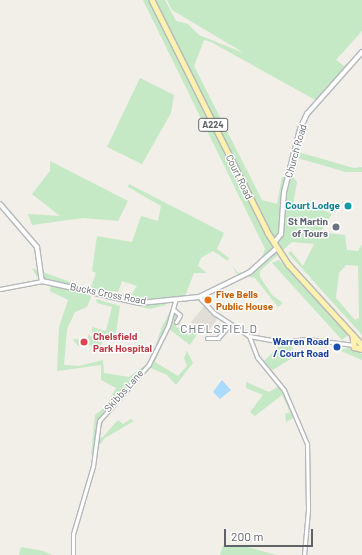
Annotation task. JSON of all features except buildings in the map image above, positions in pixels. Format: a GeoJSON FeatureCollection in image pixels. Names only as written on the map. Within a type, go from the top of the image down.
{"type":"FeatureCollection","features":[{"type":"Feature","properties":{"kind":"main road","name":"Court Road"},"geometry":{"type":"LineString","coordinates":[[152,0],[274,243],[353,335],[358,345]]}},
{"type":"Feature","properties":{"kind":"street","name":"Church Road"},"geometry":{"type":"LineString","coordinates":[[274,243],[281,234],[284,192],[300,128],[307,114],[362,52]]}},
{"type":"Feature","properties":{"kind":"street"},"geometry":{"type":"LineString","coordinates":[[0,204],[37,247],[42,281],[0,289]]}},
{"type":"Feature","properties":{"kind":"street"},"geometry":{"type":"LineString","coordinates":[[277,248],[250,272],[199,297],[230,324],[249,336],[282,342],[307,339],[358,345]]}},
{"type":"Feature","properties":{"kind":"street","name":"Bucks Cross Road"},"geometry":{"type":"LineString","coordinates":[[42,281],[140,303],[175,301],[199,297]]}},
{"type":"Feature","properties":{"kind":"street","name":"Skibbs Lane"},"geometry":{"type":"LineString","coordinates":[[73,555],[73,534],[92,466],[99,421],[149,364],[174,310],[175,301]]}},
{"type":"Feature","properties":{"kind":"street"},"geometry":{"type":"LineString","coordinates":[[174,310],[180,315],[176,322]]}},
{"type":"Feature","properties":{"kind":"street"},"geometry":{"type":"LineString","coordinates":[[207,338],[218,338],[230,324]]}},
{"type":"Feature","properties":{"kind":"street"},"geometry":{"type":"LineString","coordinates":[[249,336],[257,357],[284,390],[307,444],[308,510],[304,555]]}},
{"type":"Feature","properties":{"kind":"shaded area"},"geometry":{"type":"Polygon","coordinates":[[[204,306],[218,318],[206,335],[191,322],[204,306]]]}},
{"type":"Feature","properties":{"kind":"green space"},"geometry":{"type":"Polygon","coordinates":[[[143,0],[165,0],[176,21],[188,24],[199,35],[244,53],[172,10],[167,0],[362,0],[362,31],[336,60],[344,66],[357,55],[319,102],[211,42],[204,40],[194,66],[262,200],[277,204],[282,177],[294,178],[297,182],[293,204],[313,205],[332,214],[320,232],[345,235],[347,250],[358,251],[362,244],[362,335],[288,253],[291,251],[303,266],[314,244],[292,242],[260,271],[260,277],[272,295],[283,303],[278,307],[255,278],[237,274],[231,264],[238,273],[245,272],[261,259],[265,249],[143,0]],[[346,265],[339,273],[336,298],[355,320],[359,318],[358,266],[346,265]]]}},
{"type":"Feature","properties":{"kind":"green space"},"geometry":{"type":"Polygon","coordinates":[[[140,78],[174,95],[171,113],[142,164],[107,147],[140,78]]]}},
{"type":"Feature","properties":{"kind":"green space"},"geometry":{"type":"Polygon","coordinates":[[[302,118],[305,120],[298,152],[354,168],[362,167],[362,172],[346,172],[294,157],[289,159],[302,118]]]}},
{"type":"Feature","properties":{"kind":"green space"},"geometry":{"type":"Polygon","coordinates":[[[50,161],[128,201],[118,221],[83,218],[32,225],[28,214],[60,216],[32,194],[50,171],[50,161]]]}},
{"type":"Feature","properties":{"kind":"green space"},"geometry":{"type":"Polygon","coordinates":[[[129,184],[224,233],[217,249],[229,258],[228,261],[213,251],[201,258],[198,266],[207,273],[194,273],[185,296],[162,300],[166,305],[150,309],[117,301],[120,294],[131,295],[137,286],[122,281],[118,292],[113,291],[116,296],[90,290],[96,273],[92,271],[97,236],[132,242],[141,216],[158,221],[161,206],[128,187],[129,184]]]}},
{"type":"Feature","properties":{"kind":"green space"},"geometry":{"type":"Polygon","coordinates":[[[279,260],[349,334],[342,340],[272,263],[279,260]]]}},
{"type":"Feature","properties":{"kind":"green space"},"geometry":{"type":"Polygon","coordinates":[[[32,268],[84,287],[91,297],[87,307],[75,312],[67,329],[64,365],[79,366],[103,360],[104,373],[129,377],[151,361],[161,329],[170,311],[176,312],[176,327],[186,330],[188,336],[196,327],[200,330],[190,345],[169,329],[155,362],[178,376],[187,366],[184,358],[187,351],[193,363],[176,385],[167,375],[151,368],[106,412],[99,436],[102,438],[118,420],[123,424],[131,419],[134,421],[105,438],[91,455],[95,415],[106,406],[116,388],[101,380],[101,365],[57,371],[59,327],[68,300],[50,291],[51,284],[37,277],[32,268]]]}},
{"type":"Feature","properties":{"kind":"green space"},"geometry":{"type":"Polygon","coordinates":[[[96,299],[120,306],[116,333],[111,339],[104,338],[101,345],[78,346],[73,339],[87,340],[89,334],[92,337],[92,327],[106,331],[112,307],[97,303],[96,299]]]}},
{"type":"Feature","properties":{"kind":"green space"},"geometry":{"type":"Polygon","coordinates":[[[281,344],[292,344],[294,357],[271,371],[263,362],[281,344]]]}},
{"type":"Feature","properties":{"kind":"green space"},"geometry":{"type":"Polygon","coordinates":[[[349,348],[362,354],[362,360],[339,350],[349,348]]]}},
{"type":"Feature","properties":{"kind":"green space"},"geometry":{"type":"Polygon","coordinates":[[[246,382],[269,392],[279,386],[295,417],[286,422],[285,414],[290,412],[282,395],[255,416],[250,412],[263,395],[246,388],[246,382]]]}},
{"type":"Feature","properties":{"kind":"green space"},"geometry":{"type":"Polygon","coordinates":[[[223,545],[244,546],[276,555],[220,555],[223,545]]]}},
{"type":"Feature","properties":{"kind":"green space"},"geometry":{"type":"Polygon","coordinates":[[[21,547],[43,551],[52,555],[19,555],[21,547]]]}},
{"type":"Feature","properties":{"kind":"water"},"geometry":{"type":"Polygon","coordinates":[[[222,380],[231,390],[220,399],[213,392],[222,380]]]}},
{"type":"Feature","properties":{"kind":"place","name":"Court Lodge"},"geometry":{"type":"Point","coordinates":[348,206]}},
{"type":"Feature","properties":{"kind":"place","name":"St Martin of Tours"},"geometry":{"type":"Point","coordinates":[336,227]}},
{"type":"Feature","properties":{"kind":"place","name":"Five Bells Public House"},"geometry":{"type":"Point","coordinates":[208,300]}},
{"type":"Feature","properties":{"kind":"place","name":"Chelsfield Park Hospital"},"geometry":{"type":"Point","coordinates":[84,342]}},
{"type":"Feature","properties":{"kind":"place","name":"Warren Road / Court Road"},"geometry":{"type":"Point","coordinates":[337,347]}},
{"type":"Feature","properties":{"kind":"district","name":"CHELSFIELD"},"geometry":{"type":"Point","coordinates":[219,329]}}]}
